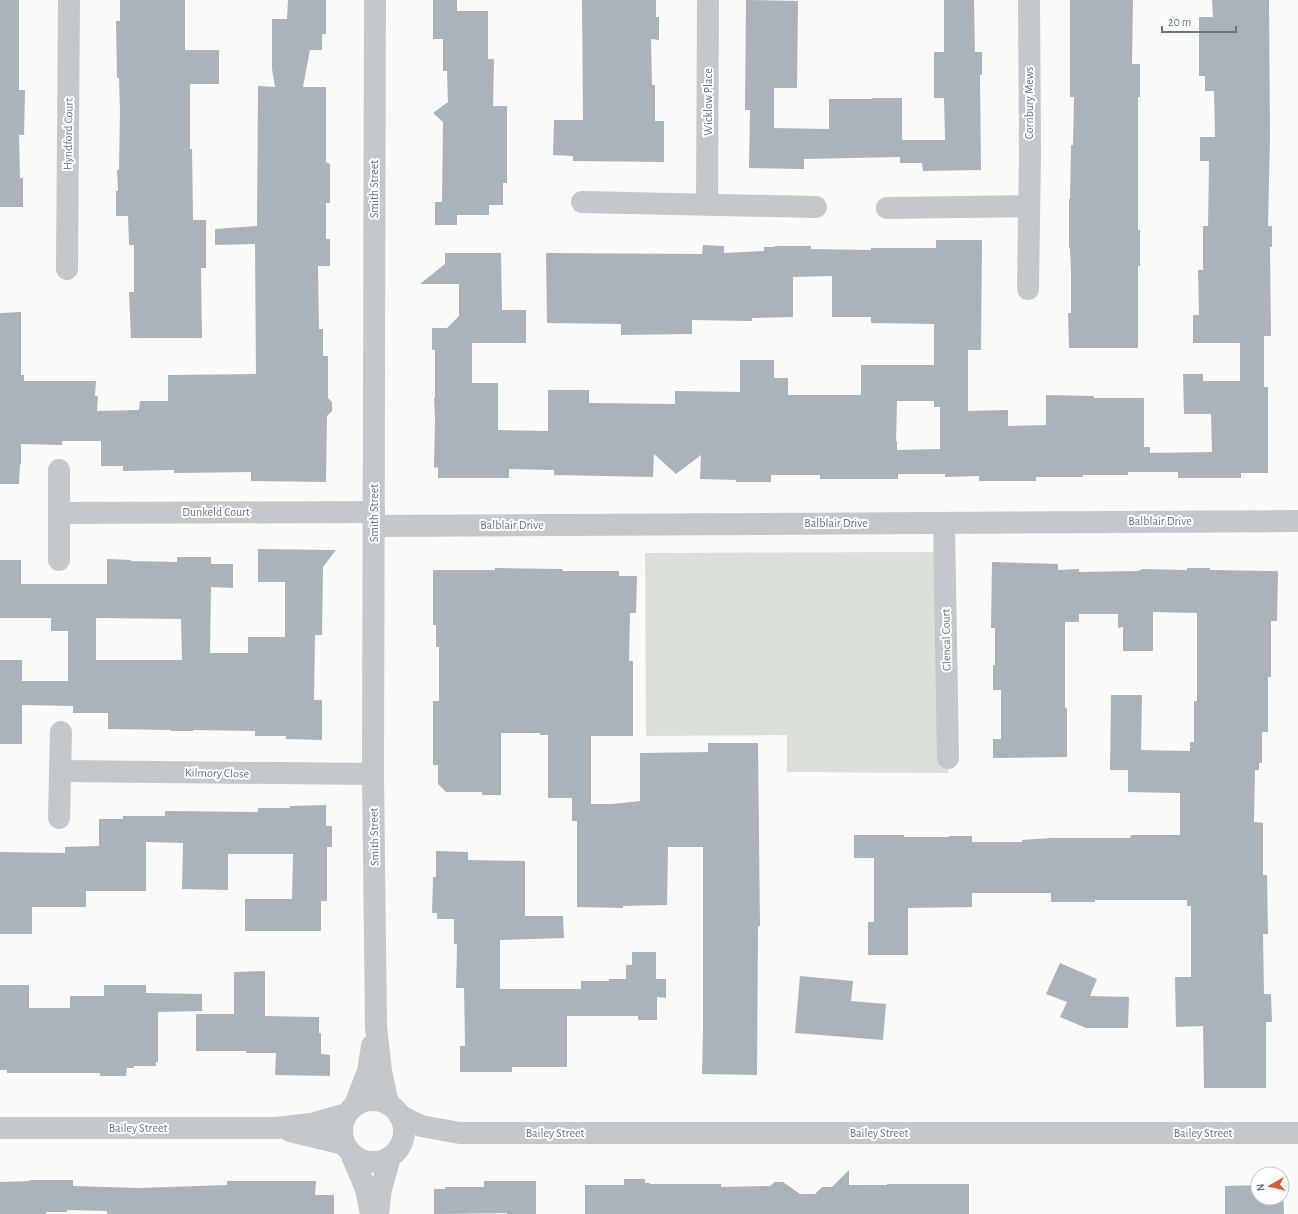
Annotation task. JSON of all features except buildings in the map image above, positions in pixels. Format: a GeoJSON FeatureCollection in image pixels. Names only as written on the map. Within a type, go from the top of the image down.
{"type":"FeatureCollection","features":[{"type":"Feature","properties":{"kind":"street","name":"Hyndford Court"},"geometry":{"type":"LineString","coordinates":[[66,269],[69,0]]}},
{"type":"Feature","properties":{"kind":"street","name":"Smith Street"},"geometry":{"type":"LineString","coordinates":[[375,0],[373,774],[376,1027],[381,1071],[394,1109]]}},
{"type":"Feature","properties":{"kind":"street","name":"Wicklow Place"},"geometry":{"type":"LineString","coordinates":[[707,204],[708,0]]}},
{"type":"Feature","properties":{"kind":"street","name":"Cornbury Mews"},"geometry":{"type":"LineString","coordinates":[[1028,289],[1029,0]]}},
{"type":"Feature","properties":{"kind":"street"},"geometry":{"type":"LineString","coordinates":[[582,202],[816,207]]}},
{"type":"Feature","properties":{"kind":"street"},"geometry":{"type":"LineString","coordinates":[[887,208],[1029,206]]}},
{"type":"Feature","properties":{"kind":"street"},"geometry":{"type":"LineString","coordinates":[[58,560],[59,470]]}},
{"type":"Feature","properties":{"kind":"street","name":"Dunkeld Court"},"geometry":{"type":"LineString","coordinates":[[59,513],[374,519]]}},
{"type":"Feature","properties":{"kind":"street","name":"Balblair Drive"},"geometry":{"type":"LineString","coordinates":[[374,519],[944,523],[1298,520]]}},
{"type":"Feature","properties":{"kind":"street","name":"Glencal Court"},"geometry":{"type":"LineString","coordinates":[[944,523],[948,758]]}},
{"type":"Feature","properties":{"kind":"street"},"geometry":{"type":"LineString","coordinates":[[59,818],[61,732]]}},
{"type":"Feature","properties":{"kind":"street","name":"Kilmory Close"},"geometry":{"type":"LineString","coordinates":[[60,771],[373,774]]}},
{"type":"Feature","properties":{"kind":"street","name":"Smith Street"},"geometry":{"type":"LineString","coordinates":[[351,1109],[368,1071],[376,1027]]}},
{"type":"Feature","properties":{"kind":"street","name":"Bailey Street"},"geometry":{"type":"LineString","coordinates":[[0,1128],[276,1128],[311,1124],[351,1109],[366,1100],[379,1100],[421,1126],[460,1133],[1298,1133]]}},
{"type":"Feature","properties":{"kind":"street"},"geometry":{"type":"LineString","coordinates":[[351,1109],[341,1129],[348,1150],[366,1189],[371,1214]]}},
{"type":"Feature","properties":{"kind":"street"},"geometry":{"type":"LineString","coordinates":[[378,1214],[381,1189],[394,1153],[403,1140],[404,1129],[394,1109]]}},
{"type":"Feature","properties":{"kind":"street","name":"Bailey Street"},"geometry":{"type":"LineString","coordinates":[[276,1128],[348,1150],[366,1162],[381,1162],[394,1153],[425,1140],[460,1133]]}},
{"type":"Feature","properties":{"kind":"shaded area"},"geometry":{"type":"Polygon","coordinates":[[[944,552],[948,773],[787,772],[787,735],[646,736],[645,553],[944,552]]]}}]}
